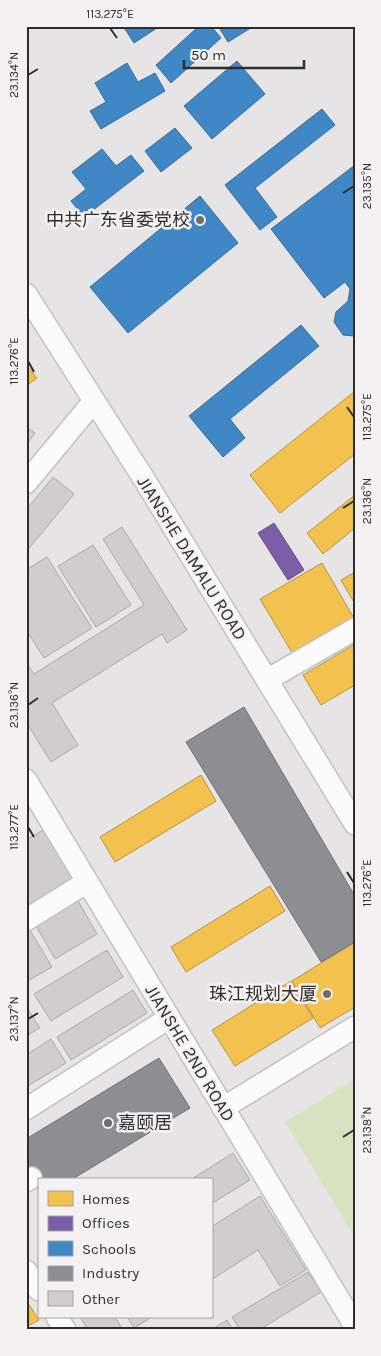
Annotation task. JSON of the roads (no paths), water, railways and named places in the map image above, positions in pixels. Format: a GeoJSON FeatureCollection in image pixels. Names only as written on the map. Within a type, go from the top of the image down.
{"type":"FeatureCollection","features":[{"type":"Feature","properties":{"kind":"street","name":"JIANSHE DAMALU ROAD"},"geometry":{"type":"LineString","coordinates":[[26,294],[144,479],[355,824]]}},
{"type":"Feature","properties":{"kind":"street"},"geometry":{"type":"LineString","coordinates":[[26,483],[94,401]]}},
{"type":"Feature","properties":{"kind":"street"},"geometry":{"type":"LineString","coordinates":[[267,680],[355,629]]}},
{"type":"Feature","properties":{"kind":"street","name":"JIANSHE 2ND ROAD"},"geometry":{"type":"LineString","coordinates":[[26,780],[355,1326]]}},
{"type":"Feature","properties":{"kind":"street"},"geometry":{"type":"LineString","coordinates":[[26,920],[87,882]]}},
{"type":"Feature","properties":{"kind":"street"},"geometry":{"type":"LineString","coordinates":[[26,1109],[169,1018]]}},
{"type":"Feature","properties":{"kind":"street"},"geometry":{"type":"LineString","coordinates":[[223,1108],[355,1027]]}},
{"type":"Feature","properties":{"kind":"street"},"geometry":{"type":"LineString","coordinates":[[26,1271],[38,1289]]}},
{"type":"Feature","properties":{"kind":"street"},"geometry":{"type":"LineString","coordinates":[[58,1318],[65,1330]]}},
{"type":"Feature","properties":{"kind":"place","name":"中共广东省委党校"},"geometry":{"type":"Point","coordinates":[200,220]}},
{"type":"Feature","properties":{"kind":"place","name":"珠江规划大厦"},"geometry":{"type":"Point","coordinates":[327,994]}},
{"type":"Feature","properties":{"kind":"place","name":"嘉颐居"},"geometry":{"type":"Point","coordinates":[108,1123]}}]}
